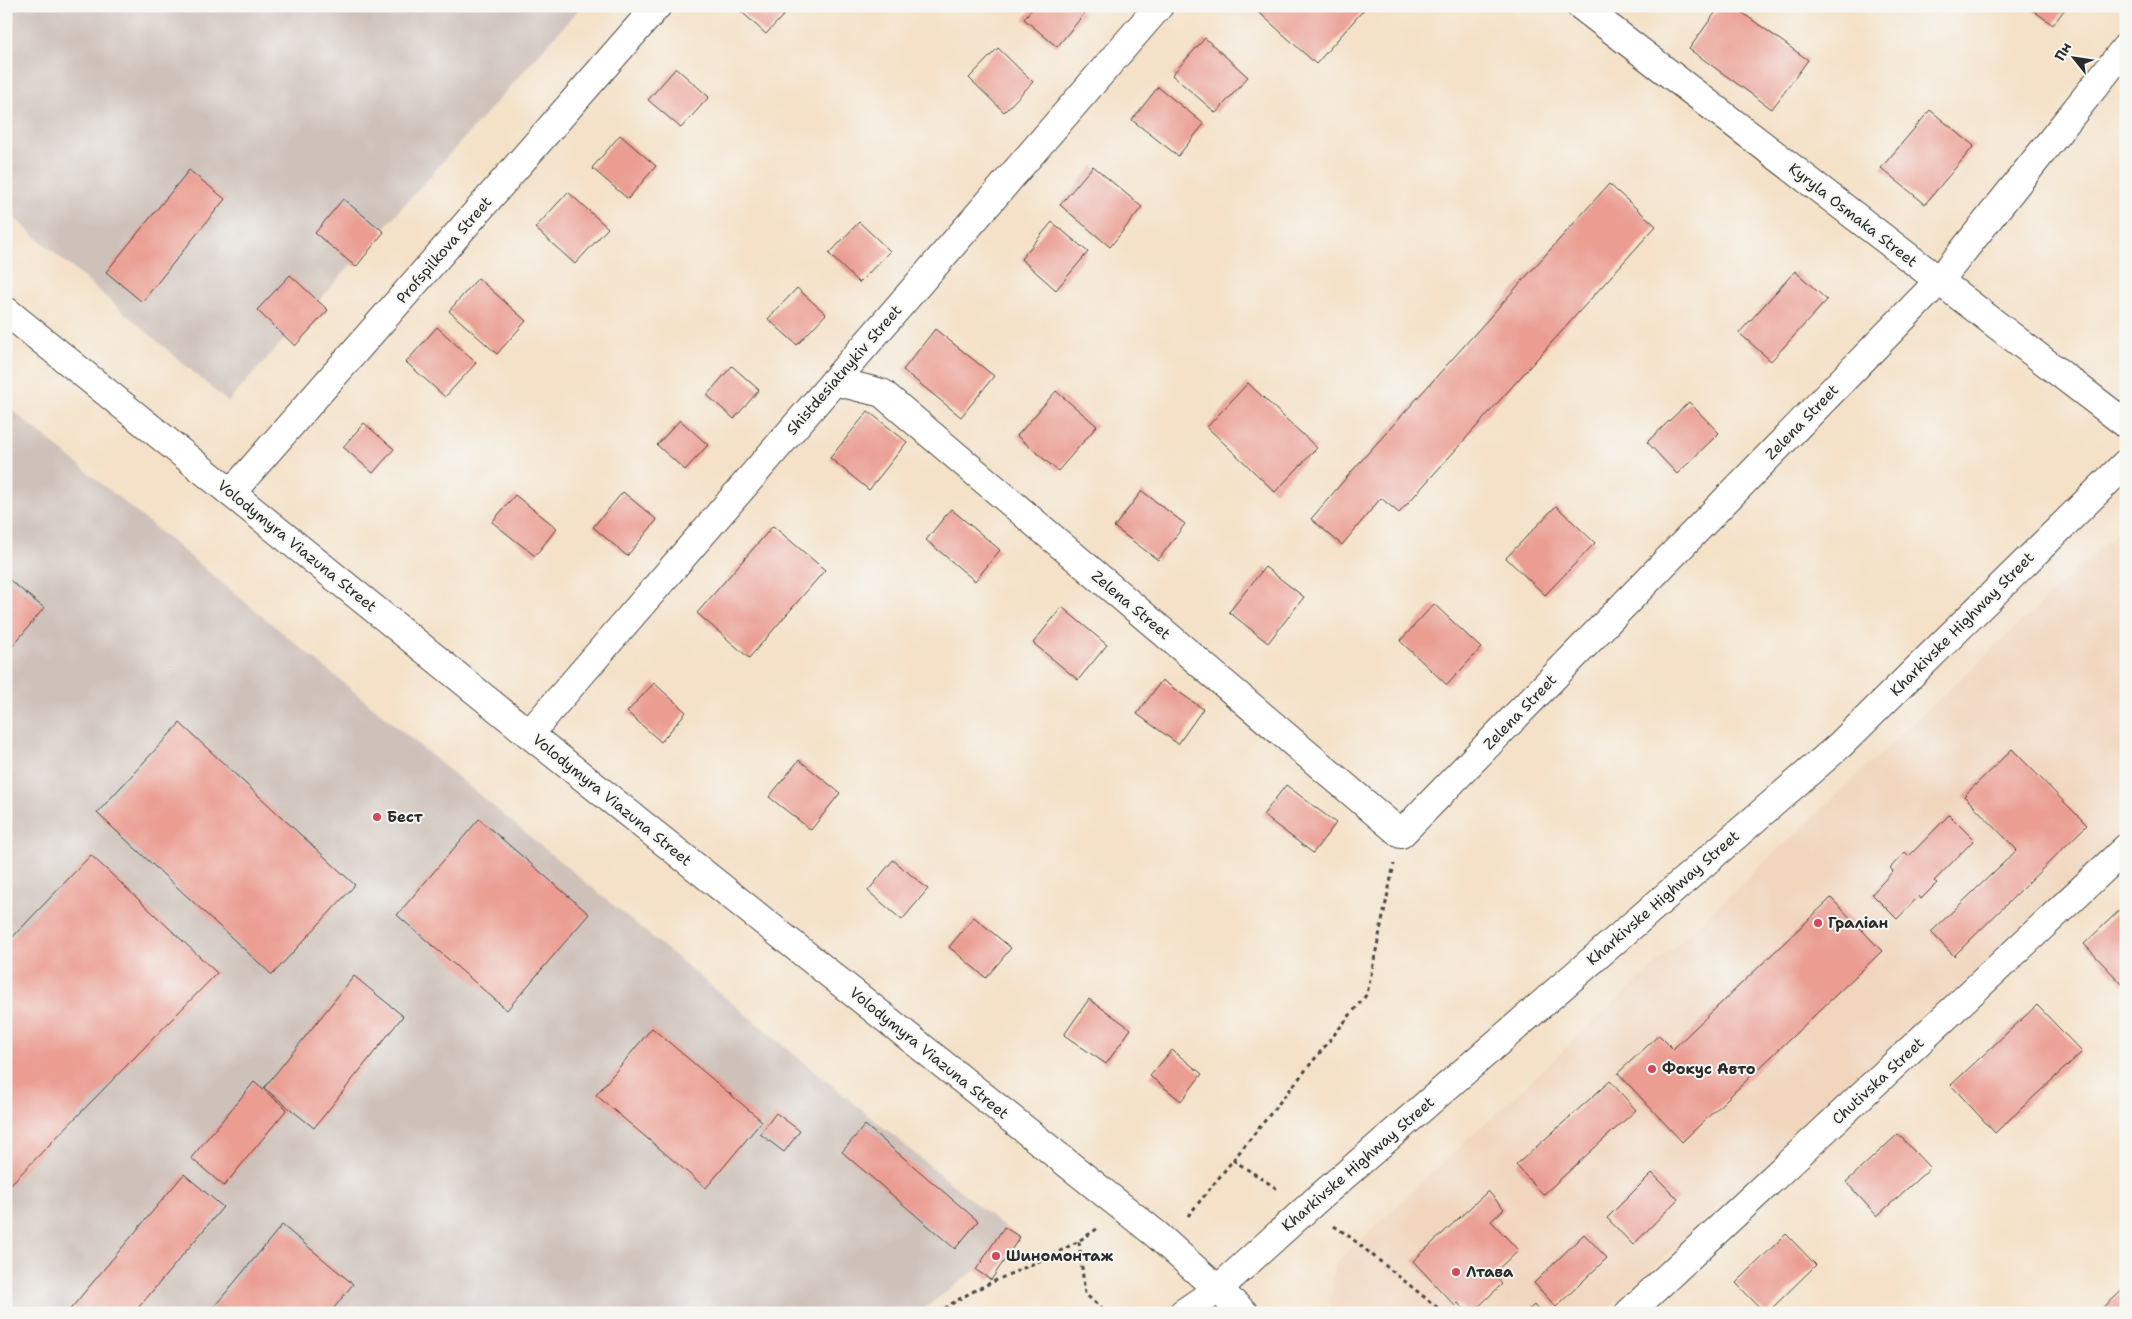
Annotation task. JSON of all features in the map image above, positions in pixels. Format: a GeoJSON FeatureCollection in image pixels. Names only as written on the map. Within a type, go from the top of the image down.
{"type":"FeatureCollection","features":[{"type":"Feature","properties":{"kind":"main road","name":"Profspilkova Street"},"geometry":{"type":"LineString","coordinates":[[232,493],[657,6]]}},
{"type":"Feature","properties":{"kind":"main road","name":"Shistdesiatnykiv Street"},"geometry":{"type":"LineString","coordinates":[[530,734],[1159,6]]}},
{"type":"Feature","properties":{"kind":"main road","name":"Kyryla Osmaka Street"},"geometry":{"type":"LineString","coordinates":[[1582,6],[2126,424]]}},
{"type":"Feature","properties":{"kind":"main road","name":"Zelena Street"},"geometry":{"type":"LineString","coordinates":[[834,381],[882,394],[1401,834],[1939,282],[2126,48]]}},
{"type":"Feature","properties":{"kind":"main road","name":"Volodymyra Viazuna Street"},"geometry":{"type":"LineString","coordinates":[[6,311],[530,734],[1157,1235],[1244,1313]]}},
{"type":"Feature","properties":{"kind":"main road","name":"Kharkivske Highway Street"},"geometry":{"type":"LineString","coordinates":[[1183,1313],[1218,1289],[1322,1196],[1840,745],[2126,463]]}},
{"type":"Feature","properties":{"kind":"main road","name":"Chutivska Street"},"geometry":{"type":"LineString","coordinates":[[1630,1313],[2126,848]]}},
{"type":"Feature","properties":{"kind":"path"},"geometry":{"type":"LineString","coordinates":[[1188,1216],[1368,994],[1401,834]]}},
{"type":"Feature","properties":{"kind":"path"},"geometry":{"type":"LineString","coordinates":[[1350,1237],[1444,1313]]}},
{"type":"Feature","properties":{"kind":"path"},"geometry":{"type":"LineString","coordinates":[[938,1313],[956,1299],[1079,1242],[1085,1294],[1108,1313]]}},
{"type":"Feature","properties":{"kind":"shaded area"},"geometry":{"type":"Polygon","coordinates":[[[6,6],[582,6],[228,402],[6,211],[6,6]]]}},
{"type":"Feature","properties":{"kind":"shaded area"},"geometry":{"type":"Polygon","coordinates":[[[6,405],[1004,1227],[976,1270],[918,1313],[6,1313],[6,405]]]}},
{"type":"Feature","properties":{"kind":"shaded area"},"geometry":{"type":"Polygon","coordinates":[[[2126,524],[2126,833],[1605,1313],[1329,1313],[1335,1264],[2126,524]]]}},
{"type":"Feature","properties":{"kind":"building"},"geometry":{"type":"Polygon","coordinates":[[[735,6],[792,6],[766,34],[735,6]]]}},
{"type":"Feature","properties":{"kind":"building"},"geometry":{"type":"Polygon","coordinates":[[[1034,6],[1075,6],[1084,14],[1057,47],[1024,19],[1034,6]]]}},
{"type":"Feature","properties":{"kind":"building"},"geometry":{"type":"Polygon","coordinates":[[[1252,6],[1367,6],[1316,64],[1252,6]]]}},
{"type":"Feature","properties":{"kind":"building"},"geometry":{"type":"Polygon","coordinates":[[[1720,6],[1733,6],[1808,60],[1772,109],[1689,49],[1720,6]]]}},
{"type":"Feature","properties":{"kind":"building"},"geometry":{"type":"Polygon","coordinates":[[[2027,6],[2067,6],[2053,25],[2027,6]]]}},
{"type":"Feature","properties":{"kind":"building"},"geometry":{"type":"Polygon","coordinates":[[[1205,38],[1248,77],[1216,113],[1172,75],[1205,38]]]}},
{"type":"Feature","properties":{"kind":"building"},"geometry":{"type":"Polygon","coordinates":[[[998,48],[1033,82],[1004,112],[969,78],[998,48]]]}},
{"type":"Feature","properties":{"kind":"building"},"geometry":{"type":"Polygon","coordinates":[[[676,68],[709,97],[681,128],[648,100],[676,68]]]}},
{"type":"Feature","properties":{"kind":"building"},"geometry":{"type":"Polygon","coordinates":[[[1158,87],[1204,124],[1178,156],[1132,120],[1158,87]]]}},
{"type":"Feature","properties":{"kind":"building"},"geometry":{"type":"Polygon","coordinates":[[[1930,110],[1974,146],[1925,204],[1881,168],[1930,110]]]}},
{"type":"Feature","properties":{"kind":"building"},"geometry":{"type":"Polygon","coordinates":[[[620,135],[656,166],[628,199],[592,168],[620,135]]]}},
{"type":"Feature","properties":{"kind":"building"},"geometry":{"type":"Polygon","coordinates":[[[1093,166],[1142,207],[1110,247],[1060,205],[1093,166]]]}},
{"type":"Feature","properties":{"kind":"building"},"geometry":{"type":"Polygon","coordinates":[[[189,170],[225,199],[142,302],[106,272],[189,170]]]}},
{"type":"Feature","properties":{"kind":"building"},"geometry":{"type":"Polygon","coordinates":[[[1609,184],[1656,226],[1399,513],[1381,498],[1342,545],[1311,519],[1609,184]]]}},
{"type":"Feature","properties":{"kind":"building"},"geometry":{"type":"Polygon","coordinates":[[[568,192],[608,228],[575,264],[535,228],[568,192]]]}},
{"type":"Feature","properties":{"kind":"building"},"geometry":{"type":"Polygon","coordinates":[[[343,199],[384,232],[356,267],[315,233],[343,199]]]}},
{"type":"Feature","properties":{"kind":"building"},"geometry":{"type":"Polygon","coordinates":[[[859,222],[890,251],[859,283],[829,254],[859,222]]]}},
{"type":"Feature","properties":{"kind":"building"},"geometry":{"type":"Polygon","coordinates":[[[1052,222],[1088,252],[1056,290],[1021,259],[1052,222]]]}},
{"type":"Feature","properties":{"kind":"building"},"geometry":{"type":"Polygon","coordinates":[[[1795,271],[1827,300],[1771,361],[1739,333],[1795,271]]]}},
{"type":"Feature","properties":{"kind":"building"},"geometry":{"type":"Polygon","coordinates":[[[290,275],[328,310],[295,346],[257,310],[290,275]]]}},
{"type":"Feature","properties":{"kind":"building"},"geometry":{"type":"Polygon","coordinates":[[[478,278],[526,321],[497,354],[449,311],[478,278]]]}},
{"type":"Feature","properties":{"kind":"building"},"geometry":{"type":"Polygon","coordinates":[[[797,288],[826,314],[797,345],[768,319],[797,288]]]}},
{"type":"Feature","properties":{"kind":"building"},"geometry":{"type":"Polygon","coordinates":[[[437,327],[476,363],[445,397],[406,362],[437,327]]]}},
{"type":"Feature","properties":{"kind":"building"},"geometry":{"type":"Polygon","coordinates":[[[935,329],[994,376],[961,417],[903,370],[935,329]]]}},
{"type":"Feature","properties":{"kind":"building"},"geometry":{"type":"Polygon","coordinates":[[[732,366],[759,390],[734,419],[707,395],[732,366]]]}},
{"type":"Feature","properties":{"kind":"building"},"geometry":{"type":"Polygon","coordinates":[[[1248,383],[1317,448],[1275,492],[1207,427],[1248,383]]]}},
{"type":"Feature","properties":{"kind":"building"},"geometry":{"type":"Polygon","coordinates":[[[1056,391],[1097,426],[1058,471],[1017,436],[1056,391]]]}},
{"type":"Feature","properties":{"kind":"building"},"geometry":{"type":"Polygon","coordinates":[[[1689,402],[1719,433],[1677,474],[1647,442],[1689,402]]]}},
{"type":"Feature","properties":{"kind":"building"},"geometry":{"type":"Polygon","coordinates":[[[868,411],[907,442],[869,490],[830,458],[868,411]]]}},
{"type":"Feature","properties":{"kind":"building"},"geometry":{"type":"Polygon","coordinates":[[[680,420],[708,445],[685,470],[657,445],[680,420]]]}},
{"type":"Feature","properties":{"kind":"building"},"geometry":{"type":"Polygon","coordinates":[[[364,423],[394,449],[373,473],[343,447],[364,423]]]}},
{"type":"Feature","properties":{"kind":"building"},"geometry":{"type":"Polygon","coordinates":[[[1142,491],[1185,524],[1158,560],[1114,527],[1142,491]]]}},
{"type":"Feature","properties":{"kind":"building"},"geometry":{"type":"Polygon","coordinates":[[[623,492],[657,520],[627,556],[593,527],[623,492]]]}},
{"type":"Feature","properties":{"kind":"building"},"geometry":{"type":"Polygon","coordinates":[[[515,495],[557,528],[535,556],[492,522],[515,495]]]}},
{"type":"Feature","properties":{"kind":"building"},"geometry":{"type":"Polygon","coordinates":[[[1556,506],[1595,543],[1545,595],[1506,558],[1556,506]]]}},
{"type":"Feature","properties":{"kind":"building"},"geometry":{"type":"Polygon","coordinates":[[[951,509],[1000,550],[975,581],[926,540],[951,509]]]}},
{"type":"Feature","properties":{"kind":"building"},"geometry":{"type":"Polygon","coordinates":[[[773,526],[825,570],[749,658],[697,613],[773,526]]]}},
{"type":"Feature","properties":{"kind":"building"},"geometry":{"type":"Polygon","coordinates":[[[1265,567],[1304,597],[1268,643],[1229,612],[1265,567]]]}},
{"type":"Feature","properties":{"kind":"building"},"geometry":{"type":"Polygon","coordinates":[[[6,577],[44,608],[6,654],[6,577]]]}},
{"type":"Feature","properties":{"kind":"building"},"geometry":{"type":"Polygon","coordinates":[[[1434,604],[1481,648],[1447,685],[1400,641],[1434,604]]]}},
{"type":"Feature","properties":{"kind":"building"},"geometry":{"type":"Polygon","coordinates":[[[1062,607],[1107,645],[1078,680],[1033,643],[1062,607]]]}},
{"type":"Feature","properties":{"kind":"building"},"geometry":{"type":"Polygon","coordinates":[[[1162,680],[1203,709],[1178,744],[1137,714],[1162,680]]]}},
{"type":"Feature","properties":{"kind":"building"},"geometry":{"type":"Polygon","coordinates":[[[654,683],[686,712],[661,742],[627,712],[654,683]]]}},
{"type":"Feature","properties":{"kind":"building"},"geometry":{"type":"Polygon","coordinates":[[[180,723],[355,885],[272,975],[97,813],[180,723]]]}},
{"type":"Feature","properties":{"kind":"building"},"geometry":{"type":"Polygon","coordinates":[[[2012,749],[2087,825],[1954,956],[1931,932],[2017,850],[1964,796],[2012,749]]]}},
{"type":"Feature","properties":{"kind":"building"},"geometry":{"type":"Polygon","coordinates":[[[799,760],[840,793],[811,830],[769,797],[799,760]]]}},
{"type":"Feature","properties":{"kind":"building"},"geometry":{"type":"Polygon","coordinates":[[[1286,785],[1336,823],[1313,853],[1263,815],[1286,785]]]}},
{"type":"Feature","properties":{"kind":"building"},"geometry":{"type":"Polygon","coordinates":[[[1949,815],[1974,840],[1934,881],[1937,883],[1921,899],[1919,896],[1897,919],[1872,894],[1893,871],[1890,868],[1905,852],[1909,856],[1949,815]]]}},
{"type":"Feature","properties":{"kind":"building"},"geometry":{"type":"Polygon","coordinates":[[[479,819],[589,914],[507,1010],[397,915],[479,819]]]}},
{"type":"Feature","properties":{"kind":"building"},"geometry":{"type":"Polygon","coordinates":[[[91,855],[217,973],[6,1189],[6,944],[91,855]]]}},
{"type":"Feature","properties":{"kind":"building"},"geometry":{"type":"Polygon","coordinates":[[[893,860],[928,889],[902,920],[868,891],[893,860]]]}},
{"type":"Feature","properties":{"kind":"building"},"geometry":{"type":"Polygon","coordinates":[[[1831,898],[1882,951],[1682,1142],[1618,1073],[1659,1035],[1673,1049],[1831,898]]]}},
{"type":"Feature","properties":{"kind":"building"},"geometry":{"type":"Polygon","coordinates":[[[2126,904],[2126,983],[2123,985],[2084,944],[2126,904]]]}},
{"type":"Feature","properties":{"kind":"building"},"geometry":{"type":"Polygon","coordinates":[[[974,917],[1011,948],[986,978],[949,947],[974,917]]]}},
{"type":"Feature","properties":{"kind":"building"},"geometry":{"type":"Polygon","coordinates":[[[354,976],[403,1016],[314,1128],[264,1088],[354,976]]]}},
{"type":"Feature","properties":{"kind":"building"},"geometry":{"type":"Polygon","coordinates":[[[1089,999],[1131,1029],[1106,1064],[1064,1035],[1089,999]]]}},
{"type":"Feature","properties":{"kind":"building"},"geometry":{"type":"Polygon","coordinates":[[[2037,1005],[2082,1052],[1995,1133],[1951,1085],[2037,1005]]]}},
{"type":"Feature","properties":{"kind":"building"},"geometry":{"type":"Polygon","coordinates":[[[652,1028],[762,1121],[706,1188],[596,1095],[652,1028]]]}},
{"type":"Feature","properties":{"kind":"building"},"geometry":{"type":"Polygon","coordinates":[[[1172,1050],[1202,1074],[1181,1101],[1150,1076],[1172,1050]]]}},
{"type":"Feature","properties":{"kind":"building"},"geometry":{"type":"Polygon","coordinates":[[[1610,1081],[1636,1110],[1543,1195],[1516,1165],[1610,1081]]]}},
{"type":"Feature","properties":{"kind":"building"},"geometry":{"type":"Polygon","coordinates":[[[254,1082],[287,1109],[224,1186],[191,1158],[254,1082]]]}},
{"type":"Feature","properties":{"kind":"building"},"geometry":{"type":"Polygon","coordinates":[[[776,1113],[800,1131],[784,1152],[760,1134],[776,1113]]]}},
{"type":"Feature","properties":{"kind":"building"},"geometry":{"type":"Polygon","coordinates":[[[865,1125],[978,1221],[955,1249],[842,1152],[865,1125]]]}},
{"type":"Feature","properties":{"kind":"building"},"geometry":{"type":"Polygon","coordinates":[[[1898,1134],[1930,1168],[1877,1216],[1846,1182],[1898,1134]]]}},
{"type":"Feature","properties":{"kind":"building"},"geometry":{"type":"Polygon","coordinates":[[[1652,1173],[1678,1199],[1633,1245],[1607,1218],[1652,1173]]]}},
{"type":"Feature","properties":{"kind":"building"},"geometry":{"type":"Polygon","coordinates":[[[184,1174],[223,1207],[134,1313],[67,1313],[184,1174]]]}},
{"type":"Feature","properties":{"kind":"building"},"geometry":{"type":"Polygon","coordinates":[[[1488,1191],[1504,1209],[1491,1221],[1518,1250],[1493,1274],[1502,1284],[1472,1313],[1467,1313],[1458,1303],[1455,1306],[1413,1261],[1488,1191]]]}},
{"type":"Feature","properties":{"kind":"building"},"geometry":{"type":"Polygon","coordinates":[[[282,1225],[353,1284],[330,1313],[209,1313],[282,1225]]]}},
{"type":"Feature","properties":{"kind":"building"},"geometry":{"type":"Polygon","coordinates":[[[1004,1227],[1020,1237],[991,1280],[976,1270],[1004,1227]]]}},
{"type":"Feature","properties":{"kind":"building"},"geometry":{"type":"Polygon","coordinates":[[[1584,1234],[1607,1258],[1556,1307],[1534,1283],[1584,1234]]]}},
{"type":"Feature","properties":{"kind":"building"},"geometry":{"type":"Polygon","coordinates":[[[1786,1234],[1816,1265],[1765,1313],[1736,1283],[1786,1234]]]}},
{"type":"Feature","properties":{"kind":"building"},"geometry":{"type":"Polygon","coordinates":[[[2126,1287],[2126,1313],[2108,1313],[2103,1308],[2126,1287]]]}},
{"type":"Feature","properties":{"kind":"building"},"geometry":{"type":"Polygon","coordinates":[[[1534,1305],[1540,1313],[1525,1313],[1534,1305]]]}},
{"type":"Feature","properties":{"kind":"place","name":"Бест"},"geometry":{"type":"Point","coordinates":[377,817]}},
{"type":"Feature","properties":{"kind":"place","name":"Граліан"},"geometry":{"type":"Point","coordinates":[1818,923]}},
{"type":"Feature","properties":{"kind":"place","name":"Фокус Авто"},"geometry":{"type":"Point","coordinates":[1652,1069]}},
{"type":"Feature","properties":{"kind":"place","name":"Шиномонтаж"},"geometry":{"type":"Point","coordinates":[996,1256]}},
{"type":"Feature","properties":{"kind":"place","name":"Лтава"},"geometry":{"type":"Point","coordinates":[1456,1272]}}]}
